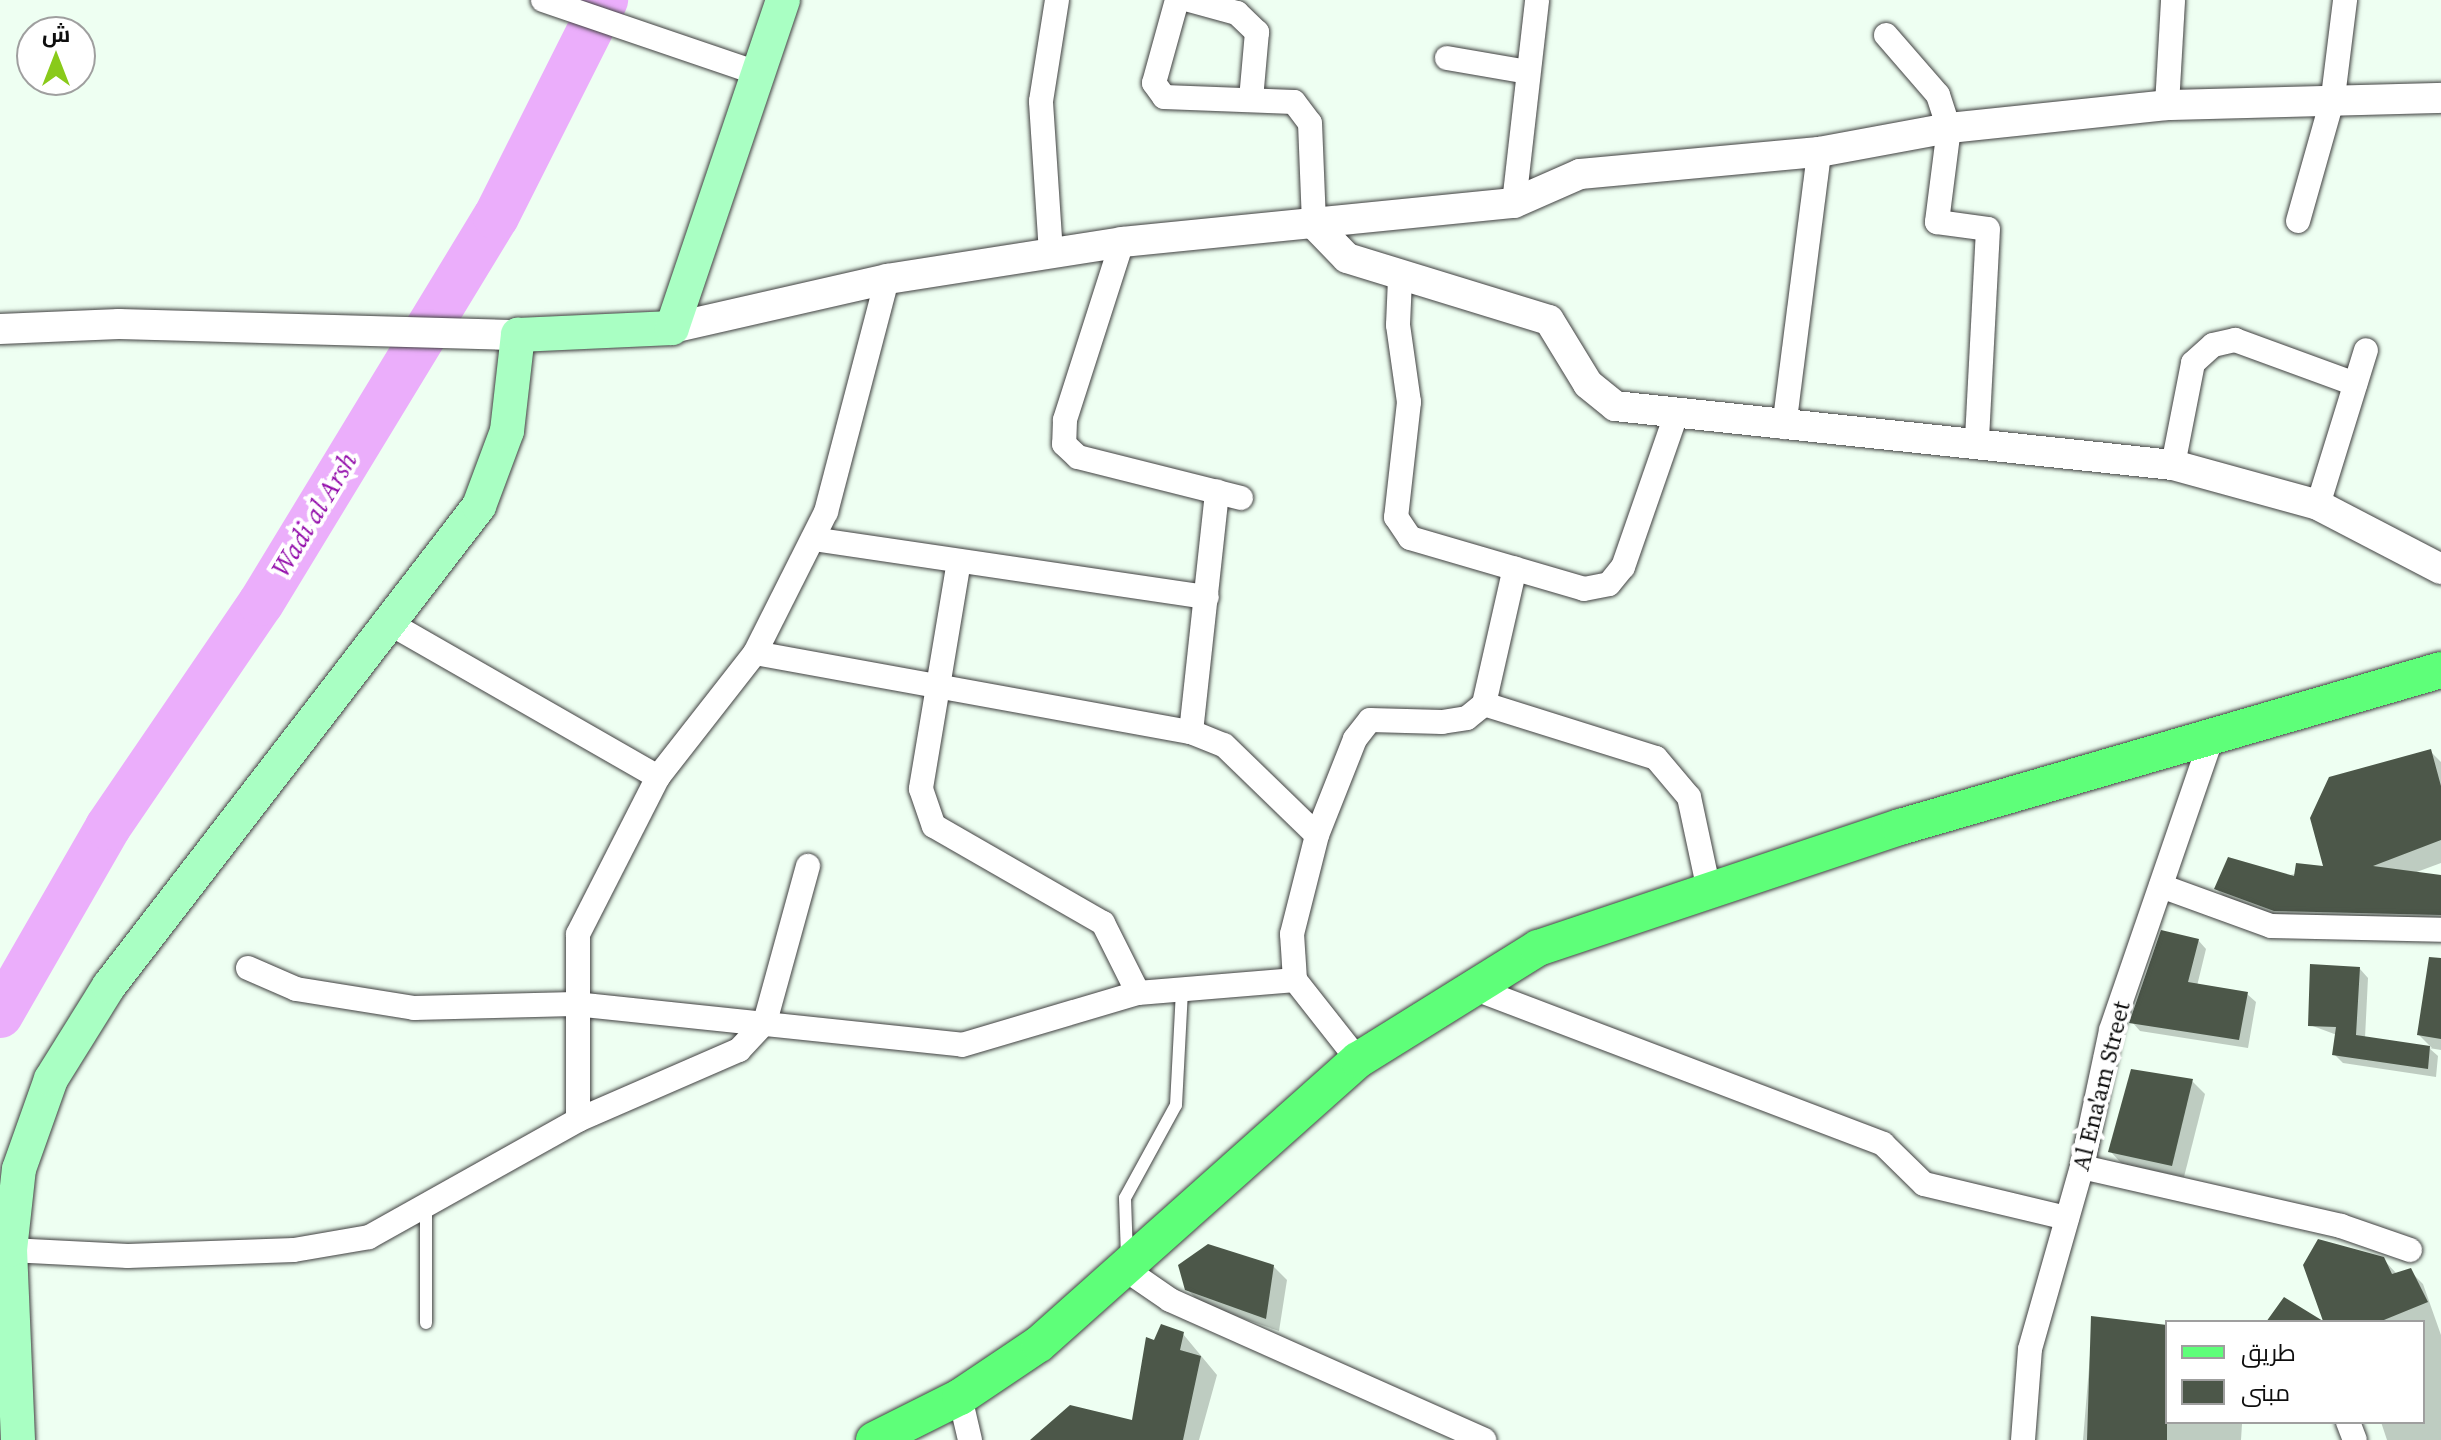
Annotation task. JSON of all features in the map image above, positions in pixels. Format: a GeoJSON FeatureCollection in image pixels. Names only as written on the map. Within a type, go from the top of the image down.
{"type":"FeatureCollection","features":[{"type":"Feature","properties":{"kind":"main road"},"geometry":{"type":"LineString","coordinates":[[18,1440],[5,1406],[10,1250],[19,1169],[51,1079],[109,986],[479,506],[507,431],[518,335],[672,328],[755,72],[783,0]]}},
{"type":"Feature","properties":{"kind":"main road"},"geometry":{"type":"LineString","coordinates":[[874,1440],[960,1397],[1128,1271],[1178,1217],[1358,1060],[1468,986],[1538,948],[1708,886],[2441,670]]}},
{"type":"Feature","properties":{"kind":"street"},"geometry":{"type":"LineString","coordinates":[[543,0],[755,72]]}},
{"type":"Feature","properties":{"kind":"street"},"geometry":{"type":"LineString","coordinates":[[1051,253],[1041,101],[1057,0]]}},
{"type":"Feature","properties":{"kind":"street"},"geometry":{"type":"LineString","coordinates":[[1177,0],[1154,83],[1164,97],[1294,102],[1310,123],[1314,224],[1347,258],[1400,279],[1526,308],[1549,320],[1588,384],[1615,406],[1784,427],[1977,442],[2173,465],[2318,505],[2441,569]]}},
{"type":"Feature","properties":{"kind":"street"},"geometry":{"type":"LineString","coordinates":[[1189,0],[1237,13],[1257,32],[1251,99]]}},
{"type":"Feature","properties":{"kind":"street"},"geometry":{"type":"LineString","coordinates":[[1514,203],[1537,0]]}},
{"type":"Feature","properties":{"kind":"street"},"geometry":{"type":"LineString","coordinates":[[2167,105],[2173,0]]}},
{"type":"Feature","properties":{"kind":"street"},"geometry":{"type":"LineString","coordinates":[[2298,221],[2333,97],[2345,0]]}},
{"type":"Feature","properties":{"kind":"street"},"geometry":{"type":"LineString","coordinates":[[1886,35],[1938,95],[1949,128],[1937,222],[1988,229],[1977,442]]}},
{"type":"Feature","properties":{"kind":"street"},"geometry":{"type":"LineString","coordinates":[[1447,58],[1528,72]]}},
{"type":"Feature","properties":{"kind":"street"},"geometry":{"type":"LineString","coordinates":[[672,328],[887,279],[1122,242],[1514,203],[1580,174],[1819,152],[1949,128],[2167,105],[2333,97],[2441,98]]}},
{"type":"Feature","properties":{"kind":"street"},"geometry":{"type":"LineString","coordinates":[[1784,427],[1819,152]]}},
{"type":"Feature","properties":{"kind":"street"},"geometry":{"type":"LineString","coordinates":[[1122,242],[1065,420],[1064,444],[1078,457],[1241,498]]}},
{"type":"Feature","properties":{"kind":"street"},"geometry":{"type":"LineString","coordinates":[[578,1120],[575,1004],[578,934],[658,777],[755,653],[813,539],[862,388],[887,279]]}},
{"type":"Feature","properties":{"kind":"street"},"geometry":{"type":"LineString","coordinates":[[1400,279],[1398,325],[1409,402],[1398,525],[1410,538],[1584,589],[1609,584],[1623,567],[1676,415]]}},
{"type":"Feature","properties":{"kind":"street"},"geometry":{"type":"LineString","coordinates":[[0,329],[119,324],[518,335]]}},
{"type":"Feature","properties":{"kind":"street"},"geometry":{"type":"LineString","coordinates":[[2173,465],[2193,363],[2213,345],[2235,340],[2355,384]]}},
{"type":"Feature","properties":{"kind":"street"},"geometry":{"type":"LineString","coordinates":[[2318,505],[2366,350]]}},
{"type":"Feature","properties":{"kind":"street"},"geometry":{"type":"LineString","coordinates":[[1191,732],[1217,491]]}},
{"type":"Feature","properties":{"kind":"street"},"geometry":{"type":"LineString","coordinates":[[813,539],[1207,597]]}},
{"type":"Feature","properties":{"kind":"street"},"geometry":{"type":"LineString","coordinates":[[959,561],[935,686],[921,789],[934,826],[1103,923],[1138,993]]}},
{"type":"Feature","properties":{"kind":"street"},"geometry":{"type":"LineString","coordinates":[[1358,1060],[1295,980],[1292,934],[1317,835],[1355,739],[1370,720],[1442,722],[1467,718],[1484,704],[1515,568]]}},
{"type":"Feature","properties":{"kind":"street"},"geometry":{"type":"LineString","coordinates":[[391,624],[658,777]]}},
{"type":"Feature","properties":{"kind":"street"},"geometry":{"type":"LineString","coordinates":[[755,653],[1191,732],[1224,745],[1317,835]]}},
{"type":"Feature","properties":{"kind":"street"},"geometry":{"type":"LineString","coordinates":[[1484,704],[1656,758],[1689,797],[1708,886]]}},
{"type":"Feature","properties":{"kind":"street","name":"Al Ena'am Street"},"geometry":{"type":"LineString","coordinates":[[2023,1440],[2030,1349],[2082,1167],[2111,1030],[2211,739]]}},
{"type":"Feature","properties":{"kind":"street"},"geometry":{"type":"LineString","coordinates":[[10,1250],[128,1256],[294,1250],[369,1237],[578,1120],[739,1050],[765,1022],[808,866]]}},
{"type":"Feature","properties":{"kind":"street"},"geometry":{"type":"LineString","coordinates":[[2161,886],[2271,926],[2441,930]]}},
{"type":"Feature","properties":{"kind":"street"},"geometry":{"type":"LineString","coordinates":[[248,968],[296,989],[414,1008],[575,1004],[962,1045],[1138,993],[1295,980]]}},
{"type":"Feature","properties":{"kind":"street"},"geometry":{"type":"LineString","coordinates":[[1468,986],[1883,1144],[1924,1184],[2067,1218]]}},
{"type":"Feature","properties":{"kind":"street"},"geometry":{"type":"LineString","coordinates":[[2082,1167],[2341,1226],[2410,1250]]}},
{"type":"Feature","properties":{"kind":"street"},"geometry":{"type":"LineString","coordinates":[[1128,1271],[1170,1300],[1484,1440]]}},
{"type":"Feature","properties":{"kind":"street"},"geometry":{"type":"LineString","coordinates":[[960,1397],[970,1440]]}},
{"type":"Feature","properties":{"kind":"lane"},"geometry":{"type":"LineString","coordinates":[[1128,1271],[1125,1198],[1176,1105],[1182,989]]}},
{"type":"Feature","properties":{"kind":"lane"},"geometry":{"type":"LineString","coordinates":[[426,1205],[426,1323]]}},
{"type":"Feature","properties":{"kind":"building"},"geometry":{"type":"Polygon","coordinates":[[[2431,749],[2441,786],[2441,840],[2373,866],[2441,875],[2441,915],[2274,911],[2214,889],[2228,857],[2294,876],[2296,863],[2323,866],[2310,818],[2329,777],[2431,749]]]}},
{"type":"Feature","properties":{"kind":"building"},"geometry":{"type":"Polygon","coordinates":[[[2161,930],[2199,939],[2188,982],[2248,992],[2239,1040],[2129,1023],[2161,930]]]}},
{"type":"Feature","properties":{"kind":"building"},"geometry":{"type":"Polygon","coordinates":[[[2429,957],[2441,958],[2441,1039],[2417,1035],[2429,957]]]}},
{"type":"Feature","properties":{"kind":"building"},"geometry":{"type":"Polygon","coordinates":[[[2310,964],[2360,967],[2356,1035],[2430,1046],[2428,1069],[2332,1055],[2336,1027],[2308,1026],[2310,964]]]}},
{"type":"Feature","properties":{"kind":"building"},"geometry":{"type":"Polygon","coordinates":[[[2131,1069],[2193,1079],[2172,1166],[2108,1152],[2131,1069]]]}},
{"type":"Feature","properties":{"kind":"building"},"geometry":{"type":"Polygon","coordinates":[[[2318,1239],[2384,1257],[2392,1274],[2411,1268],[2428,1302],[2384,1320],[2323,1320],[2303,1265],[2318,1239]]]}},
{"type":"Feature","properties":{"kind":"building"},"geometry":{"type":"Polygon","coordinates":[[[1208,1244],[1274,1265],[1266,1319],[1185,1290],[1178,1265],[1208,1244]]]}},
{"type":"Feature","properties":{"kind":"building"},"geometry":{"type":"Polygon","coordinates":[[[2284,1297],[2321,1320],[2267,1320],[2284,1297]]]}},
{"type":"Feature","properties":{"kind":"building"},"geometry":{"type":"Polygon","coordinates":[[[2091,1316],[2165,1325],[2167,1440],[2087,1440],[2091,1316]]]}},
{"type":"Feature","properties":{"kind":"building"},"geometry":{"type":"Polygon","coordinates":[[[1161,1324],[1184,1332],[1180,1350],[1201,1356],[1183,1440],[1030,1440],[1070,1405],[1132,1420],[1146,1337],[1154,1340],[1161,1324]]]}},
{"type":"Feature","properties":{"kind":"waterway","name":"Wadi al Arsh"},"geometry":{"type":"LineString","coordinates":[[0,1015],[108,827],[261,603],[496,217],[605,0]]}}]}
